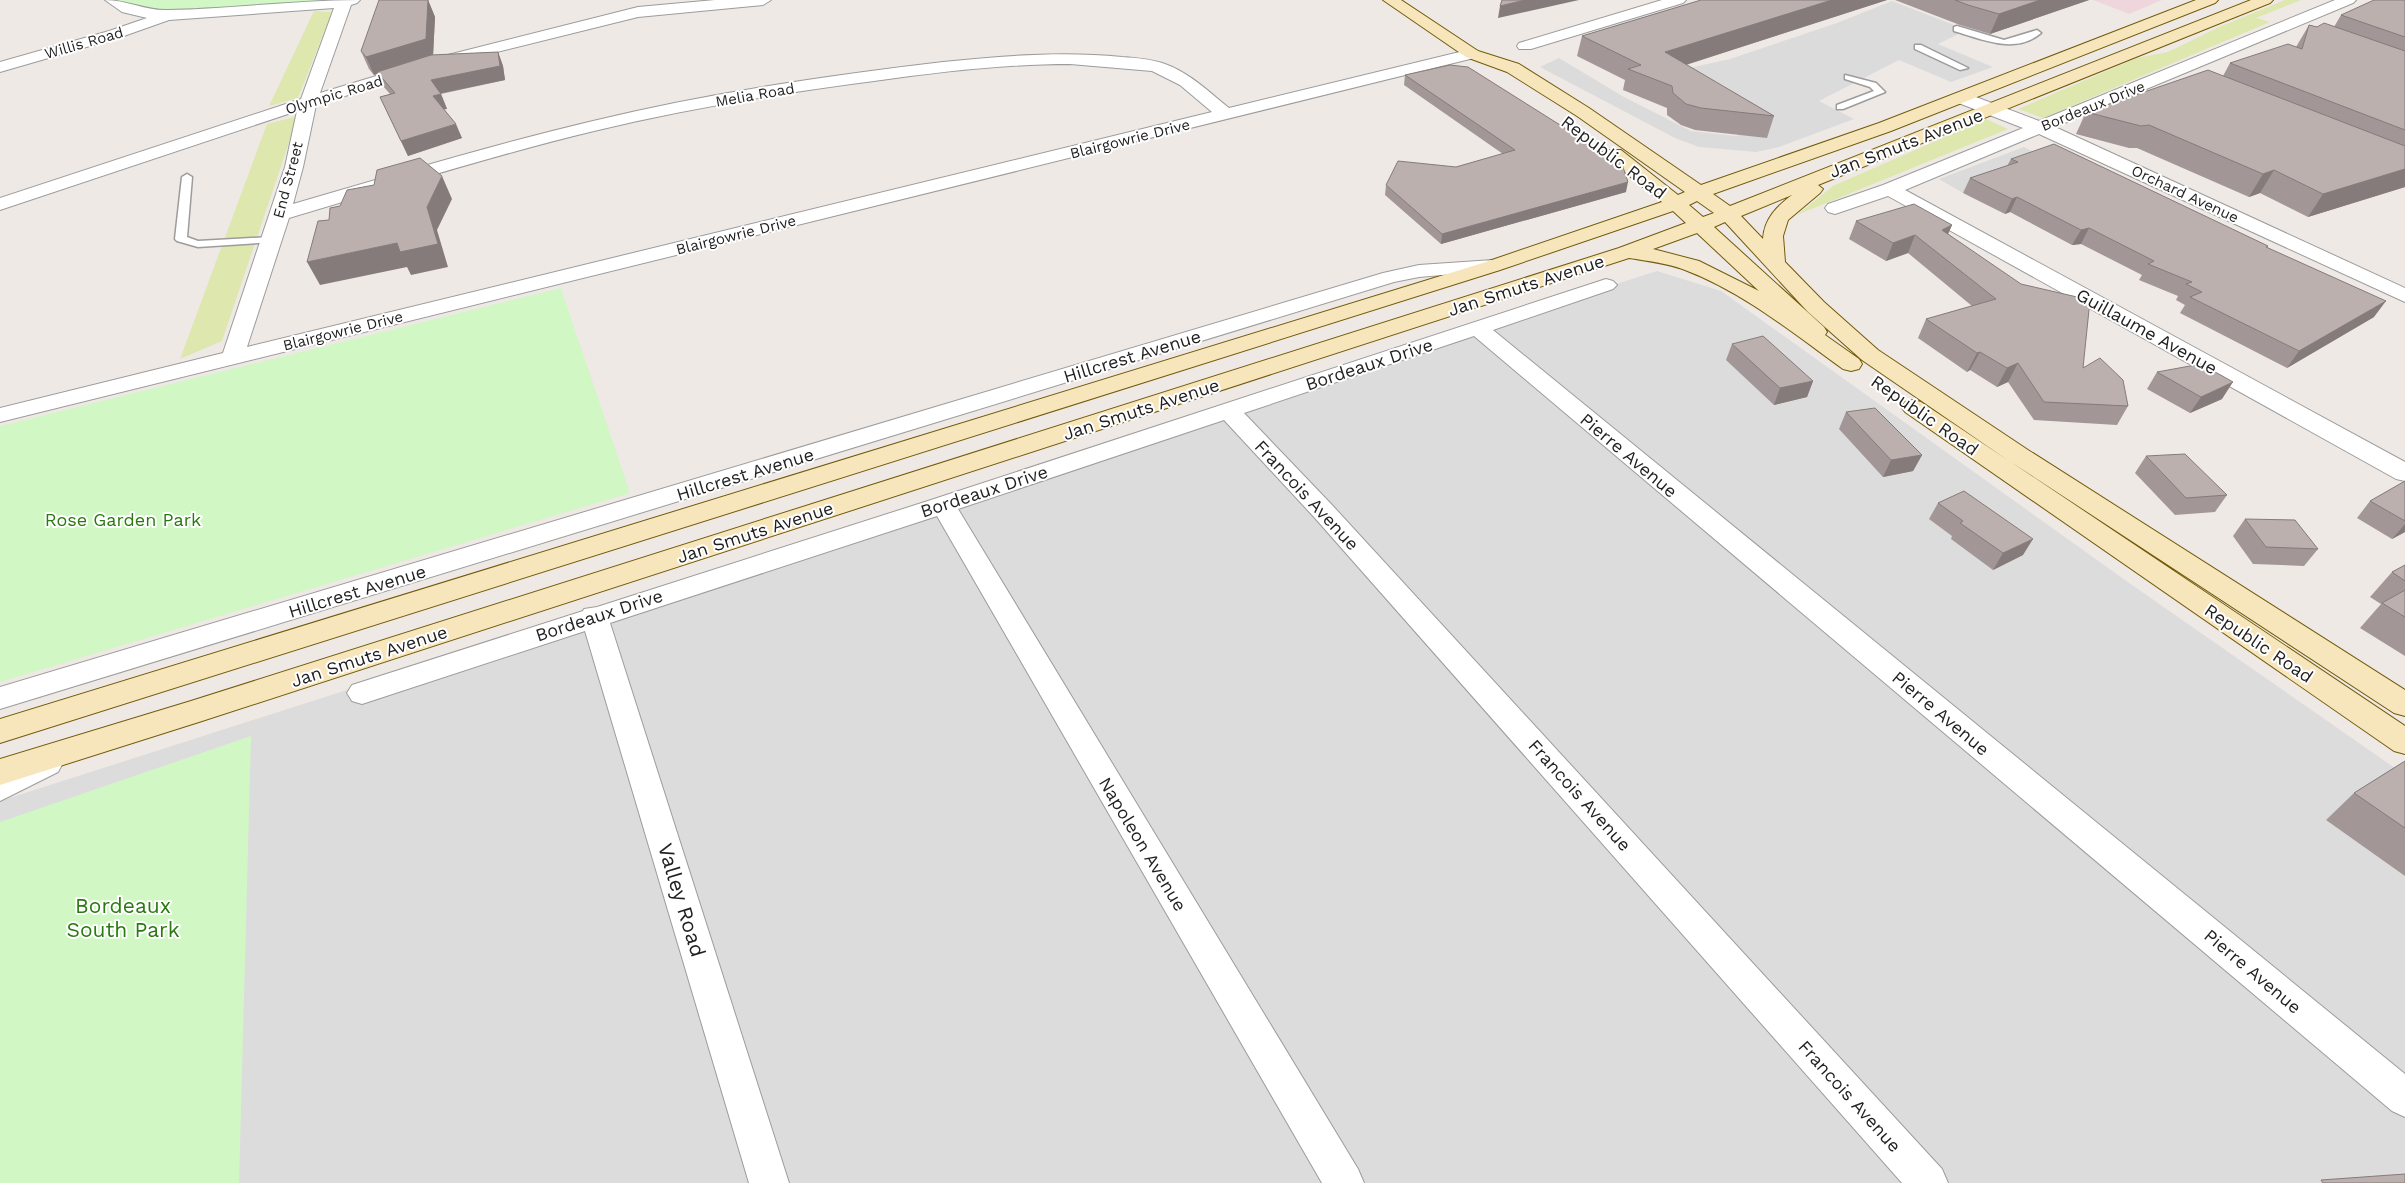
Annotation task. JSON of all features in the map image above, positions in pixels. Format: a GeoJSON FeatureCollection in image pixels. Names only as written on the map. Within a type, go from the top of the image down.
{"type":"FeatureCollection","features":[{"type":"Feature","properties":{"kind":"main road","name":"Republic Road"},"geometry":{"type":"LineString","coordinates":[[1390,0],[1472,54],[1490,73],[1583,130],[1644,176],[1744,262],[1851,364],[2010,475],[2405,742]]}},
{"type":"Feature","properties":{"kind":"main road","name":"Jan Smuts Avenue"},"geometry":{"type":"LineString","coordinates":[[0,731],[1492,266],[1675,204],[1700,192],[1962,98],[2210,0]]}},
{"type":"Feature","properties":{"kind":"main road","name":"Jan Smuts Avenue"},"geometry":{"type":"LineString","coordinates":[[0,772],[229,701],[1626,252],[1700,225],[1992,110],[2265,0]]}},
{"type":"Feature","properties":{"kind":"main road","name":"Republic Road"},"geometry":{"type":"LineString","coordinates":[[1472,54],[1513,68],[1583,112],[1700,192],[1728,214],[1816,307],[1870,355],[2019,456],[2405,705]]}},
{"type":"Feature","properties":{"kind":"main road"},"geometry":{"type":"LineString","coordinates":[[1775,262],[1771,241],[1772,229],[1782,213],[1847,166]]}},
{"type":"Feature","properties":{"kind":"main road"},"geometry":{"type":"LineString","coordinates":[[1626,252],[1649,254],[1675,260],[1711,272],[1774,310],[1851,364]]}},
{"type":"Feature","properties":{"kind":"street"},"geometry":{"type":"LineString","coordinates":[[113,0],[127,9],[167,15],[348,1]]}},
{"type":"Feature","properties":{"kind":"street","name":"Olympic Road"},"geometry":{"type":"LineString","coordinates":[[0,204],[308,102],[442,61],[596,21],[680,7],[764,0]]}},
{"type":"Feature","properties":{"kind":"street"},"geometry":{"type":"LineString","coordinates":[[1525,46],[1678,0]]}},
{"type":"Feature","properties":{"kind":"street","name":"Bordeaux Drive"},"geometry":{"type":"LineString","coordinates":[[1835,208],[1890,189],[2348,0]]}},
{"type":"Feature","properties":{"kind":"street","name":"End Street"},"geometry":{"type":"LineString","coordinates":[[233,357],[294,167],[308,102],[348,1]]}},
{"type":"Feature","properties":{"kind":"street","name":"Willis Road"},"geometry":{"type":"LineString","coordinates":[[0,67],[115,34],[167,15]]}},
{"type":"Feature","properties":{"kind":"street"},"geometry":{"type":"LineString","coordinates":[[2283,28],[2301,34]]}},
{"type":"Feature","properties":{"kind":"street","name":"Blairgowrie Drive"},"geometry":{"type":"LineString","coordinates":[[0,415],[1472,54]]}},
{"type":"Feature","properties":{"kind":"street","name":"Melia Road"},"geometry":{"type":"LineString","coordinates":[[280,214],[488,154],[650,114],[853,78],[972,64],[1044,58],[1094,60],[1158,67],[1174,74],[1226,115]]}},
{"type":"Feature","properties":{"kind":"street"},"geometry":{"type":"LineString","coordinates":[[2172,74],[2190,81]]}},
{"type":"Feature","properties":{"kind":"street","name":"Orchard Avenue"},"geometry":{"type":"LineString","coordinates":[[1962,98],[2040,128],[2405,296]]}},
{"type":"Feature","properties":{"kind":"street","name":"Guillaume Avenue"},"geometry":{"type":"LineString","coordinates":[[1890,189],[2405,473]]}},
{"type":"Feature","properties":{"kind":"street","name":"Hillcrest Avenue"},"geometry":{"type":"LineString","coordinates":[[0,698],[1390,278],[1419,272],[1492,266]]}},
{"type":"Feature","properties":{"kind":"street","name":"Bordeaux Drive"},"geometry":{"type":"LineString","coordinates":[[362,693],[594,616],[943,505],[1606,285]]}},
{"type":"Feature","properties":{"kind":"street","name":"Pierre Avenue"},"geometry":{"type":"LineString","coordinates":[[1477,328],[2405,1098]]}},
{"type":"Feature","properties":{"kind":"street","name":"Francois Avenue"},"geometry":{"type":"LineString","coordinates":[[1228,410],[1330,518],[1928,1183]]}},
{"type":"Feature","properties":{"kind":"street","name":"Napoleon Avenue"},"geometry":{"type":"LineString","coordinates":[[943,505],[1344,1183]]}},
{"type":"Feature","properties":{"kind":"street","name":"Valley Road"},"geometry":{"type":"LineString","coordinates":[[594,616],[769,1183]]}},
{"type":"Feature","properties":{"kind":"street"},"geometry":{"type":"LineString","coordinates":[[0,788],[79,746]]}},
{"type":"Feature","properties":{"kind":"lane"},"geometry":{"type":"LineString","coordinates":[[1957,29],[2004,43],[2016,42],[2037,33]]}},
{"type":"Feature","properties":{"kind":"lane"},"geometry":{"type":"LineString","coordinates":[[1918,47],[1963,68]]}},
{"type":"Feature","properties":{"kind":"lane"},"geometry":{"type":"LineString","coordinates":[[1840,107],[1880,92],[1873,85],[1848,77]]}},
{"type":"Feature","properties":{"kind":"lane"},"geometry":{"type":"LineString","coordinates":[[187,178],[181,238],[198,244],[270,240]]}},
{"type":"Feature","properties":{"kind":"shaded area"},"geometry":{"type":"Polygon","coordinates":[[[2093,0],[2162,0],[2129,14],[2093,0]]]}},
{"type":"Feature","properties":{"kind":"shaded area"},"geometry":{"type":"Polygon","coordinates":[[[1892,1],[1967,30],[1938,44],[1993,67],[1951,82],[1899,60],[1819,101],[1854,119],[1779,147],[1756,152],[1699,147],[1675,138],[1540,67],[1559,58],[1624,97],[1691,131],[1736,136],[1749,132],[1666,73],[1730,59],[1837,23],[1892,1]]]}},
{"type":"Feature","properties":{"kind":"shaded area"},"geometry":{"type":"Polygon","coordinates":[[[2024,147],[2047,159],[2011,177],[1963,193],[1939,179],[2024,147]]]}},
{"type":"Feature","properties":{"kind":"shaded area"},"geometry":{"type":"Polygon","coordinates":[[[1657,271],[1721,291],[2132,585],[2405,775],[2405,1183],[0,1183],[0,801],[1657,271]]]}},
{"type":"Feature","properties":{"kind":"green space"},"geometry":{"type":"Polygon","coordinates":[[[118,0],[356,0],[347,3],[140,14],[118,0]]]}},
{"type":"Feature","properties":{"kind":"green space"},"geometry":{"type":"Polygon","coordinates":[[[2285,0],[2301,0],[2256,18],[2270,22],[2043,118],[2018,109],[2137,58],[2168,52],[2219,27],[2285,0]]]}},
{"type":"Feature","properties":{"kind":"green space"},"geometry":{"type":"Polygon","coordinates":[[[314,11],[332,12],[298,98],[269,106],[314,11]]]}},
{"type":"Feature","properties":{"kind":"green space"},"geometry":{"type":"Polygon","coordinates":[[[298,116],[222,341],[180,359],[267,124],[298,116]]]}},
{"type":"Feature","properties":{"kind":"green space"},"geometry":{"type":"Polygon","coordinates":[[[1986,119],[2008,129],[1797,215],[1833,186],[1986,119]]]}},
{"type":"Feature","properties":{"kind":"green space","name":"Rose Garden Park"},"geometry":{"type":"Polygon","coordinates":[[[561,288],[630,493],[0,682],[0,426],[561,288]]]}},
{"type":"Feature","properties":{"kind":"green space","name":"Bordeaux South Park"},"geometry":{"type":"Polygon","coordinates":[[[251,736],[239,1183],[0,1183],[0,822],[251,736]]]}},
{"type":"Feature","properties":{"kind":"building"},"geometry":{"type":"Polygon","coordinates":[[[379,0],[428,0],[426,39],[366,57],[361,51],[379,0]]]}},
{"type":"Feature","properties":{"kind":"building"},"geometry":{"type":"Polygon","coordinates":[[[1502,0],[1525,0],[1500,6],[1502,0]]]}},
{"type":"Feature","properties":{"kind":"building"},"geometry":{"type":"Polygon","coordinates":[[[1701,0],[1832,0],[1665,52],[1774,116],[1701,108],[1686,104],[1673,93],[1672,86],[1628,69],[1641,65],[1582,36],[1701,0]]]}},
{"type":"Feature","properties":{"kind":"building"},"geometry":{"type":"Polygon","coordinates":[[[1955,0],[2040,0],[1999,14],[1955,0]]]}},
{"type":"Feature","properties":{"kind":"building"},"geometry":{"type":"Polygon","coordinates":[[[2374,0],[2405,0],[2405,37],[2341,15],[2374,0]]]}},
{"type":"Feature","properties":{"kind":"building"},"geometry":{"type":"Polygon","coordinates":[[[2324,23],[2405,51],[2405,130],[2230,63],[2288,44],[2302,49],[2309,25],[2317,27],[2324,23]]]}},
{"type":"Feature","properties":{"kind":"building"},"geometry":{"type":"Polygon","coordinates":[[[498,52],[500,66],[431,80],[441,94],[433,96],[456,124],[401,141],[380,97],[395,93],[377,72],[431,55],[498,52]]]}},
{"type":"Feature","properties":{"kind":"building"},"geometry":{"type":"Polygon","coordinates":[[[1450,65],[1468,67],[1622,164],[1628,182],[1442,234],[1386,185],[1398,161],[1456,167],[1515,150],[1405,75],[1450,65]]]}},
{"type":"Feature","properties":{"kind":"building"},"geometry":{"type":"Polygon","coordinates":[[[2208,70],[2405,146],[2405,169],[2323,194],[2274,170],[2263,174],[2149,125],[2141,126],[2086,112],[2208,70]]]}},
{"type":"Feature","properties":{"kind":"building"},"geometry":{"type":"Polygon","coordinates":[[[2054,144],[2268,246],[2266,247],[2386,301],[2299,351],[2190,297],[2202,292],[2186,284],[2192,282],[2148,264],[2154,261],[2089,228],[2081,230],[2017,197],[2012,199],[1970,178],[2018,162],[2011,159],[2054,144]]]}},
{"type":"Feature","properties":{"kind":"building"},"geometry":{"type":"Polygon","coordinates":[[[420,158],[442,176],[427,207],[438,244],[400,252],[397,243],[307,262],[318,221],[329,220],[330,208],[340,206],[347,190],[374,185],[377,170],[420,158]]]}},
{"type":"Feature","properties":{"kind":"building"},"geometry":{"type":"Polygon","coordinates":[[[1914,204],[1952,225],[1942,230],[2021,284],[2090,300],[2083,368],[2100,358],[2123,380],[2128,406],[2044,402],[2018,363],[2007,368],[1980,352],[1977,353],[1926,319],[1996,299],[1915,235],[1893,243],[1856,221],[1914,204]]]}},
{"type":"Feature","properties":{"kind":"building"},"geometry":{"type":"Polygon","coordinates":[[[1763,336],[1813,381],[1780,388],[1732,344],[1763,336]]]}},
{"type":"Feature","properties":{"kind":"building"},"geometry":{"type":"Polygon","coordinates":[[[2201,364],[2233,382],[2201,397],[2157,372],[2201,364]]]}},
{"type":"Feature","properties":{"kind":"building"},"geometry":{"type":"Polygon","coordinates":[[[1875,408],[1922,455],[1891,460],[1846,412],[1875,408]]]}},
{"type":"Feature","properties":{"kind":"building"},"geometry":{"type":"Polygon","coordinates":[[[2185,454],[2227,495],[2186,498],[2146,456],[2185,454]]]}},
{"type":"Feature","properties":{"kind":"building"},"geometry":{"type":"Polygon","coordinates":[[[2405,481],[2405,521],[2370,501],[2405,481]]]}},
{"type":"Feature","properties":{"kind":"building"},"geometry":{"type":"Polygon","coordinates":[[[1964,491],[2033,539],[2003,553],[1960,523],[1963,521],[1938,503],[1964,491]]]}},
{"type":"Feature","properties":{"kind":"building"},"geometry":{"type":"Polygon","coordinates":[[[2245,519],[2295,520],[2318,549],[2266,547],[2245,519]]]}},
{"type":"Feature","properties":{"kind":"building"},"geometry":{"type":"Polygon","coordinates":[[[2405,565],[2405,581],[2392,572],[2405,565]]]}},
{"type":"Feature","properties":{"kind":"building"},"geometry":{"type":"Polygon","coordinates":[[[2405,590],[2405,617],[2382,603],[2405,590]]]}},
{"type":"Feature","properties":{"kind":"building"},"geometry":{"type":"Polygon","coordinates":[[[2405,761],[2405,828],[2354,793],[2405,761]]]}},
{"type":"Feature","properties":{"kind":"building"},"geometry":{"type":"Polygon","coordinates":[[[2405,1174],[2405,1183],[2323,1183],[2321,1180],[2405,1174]]]}}]}
